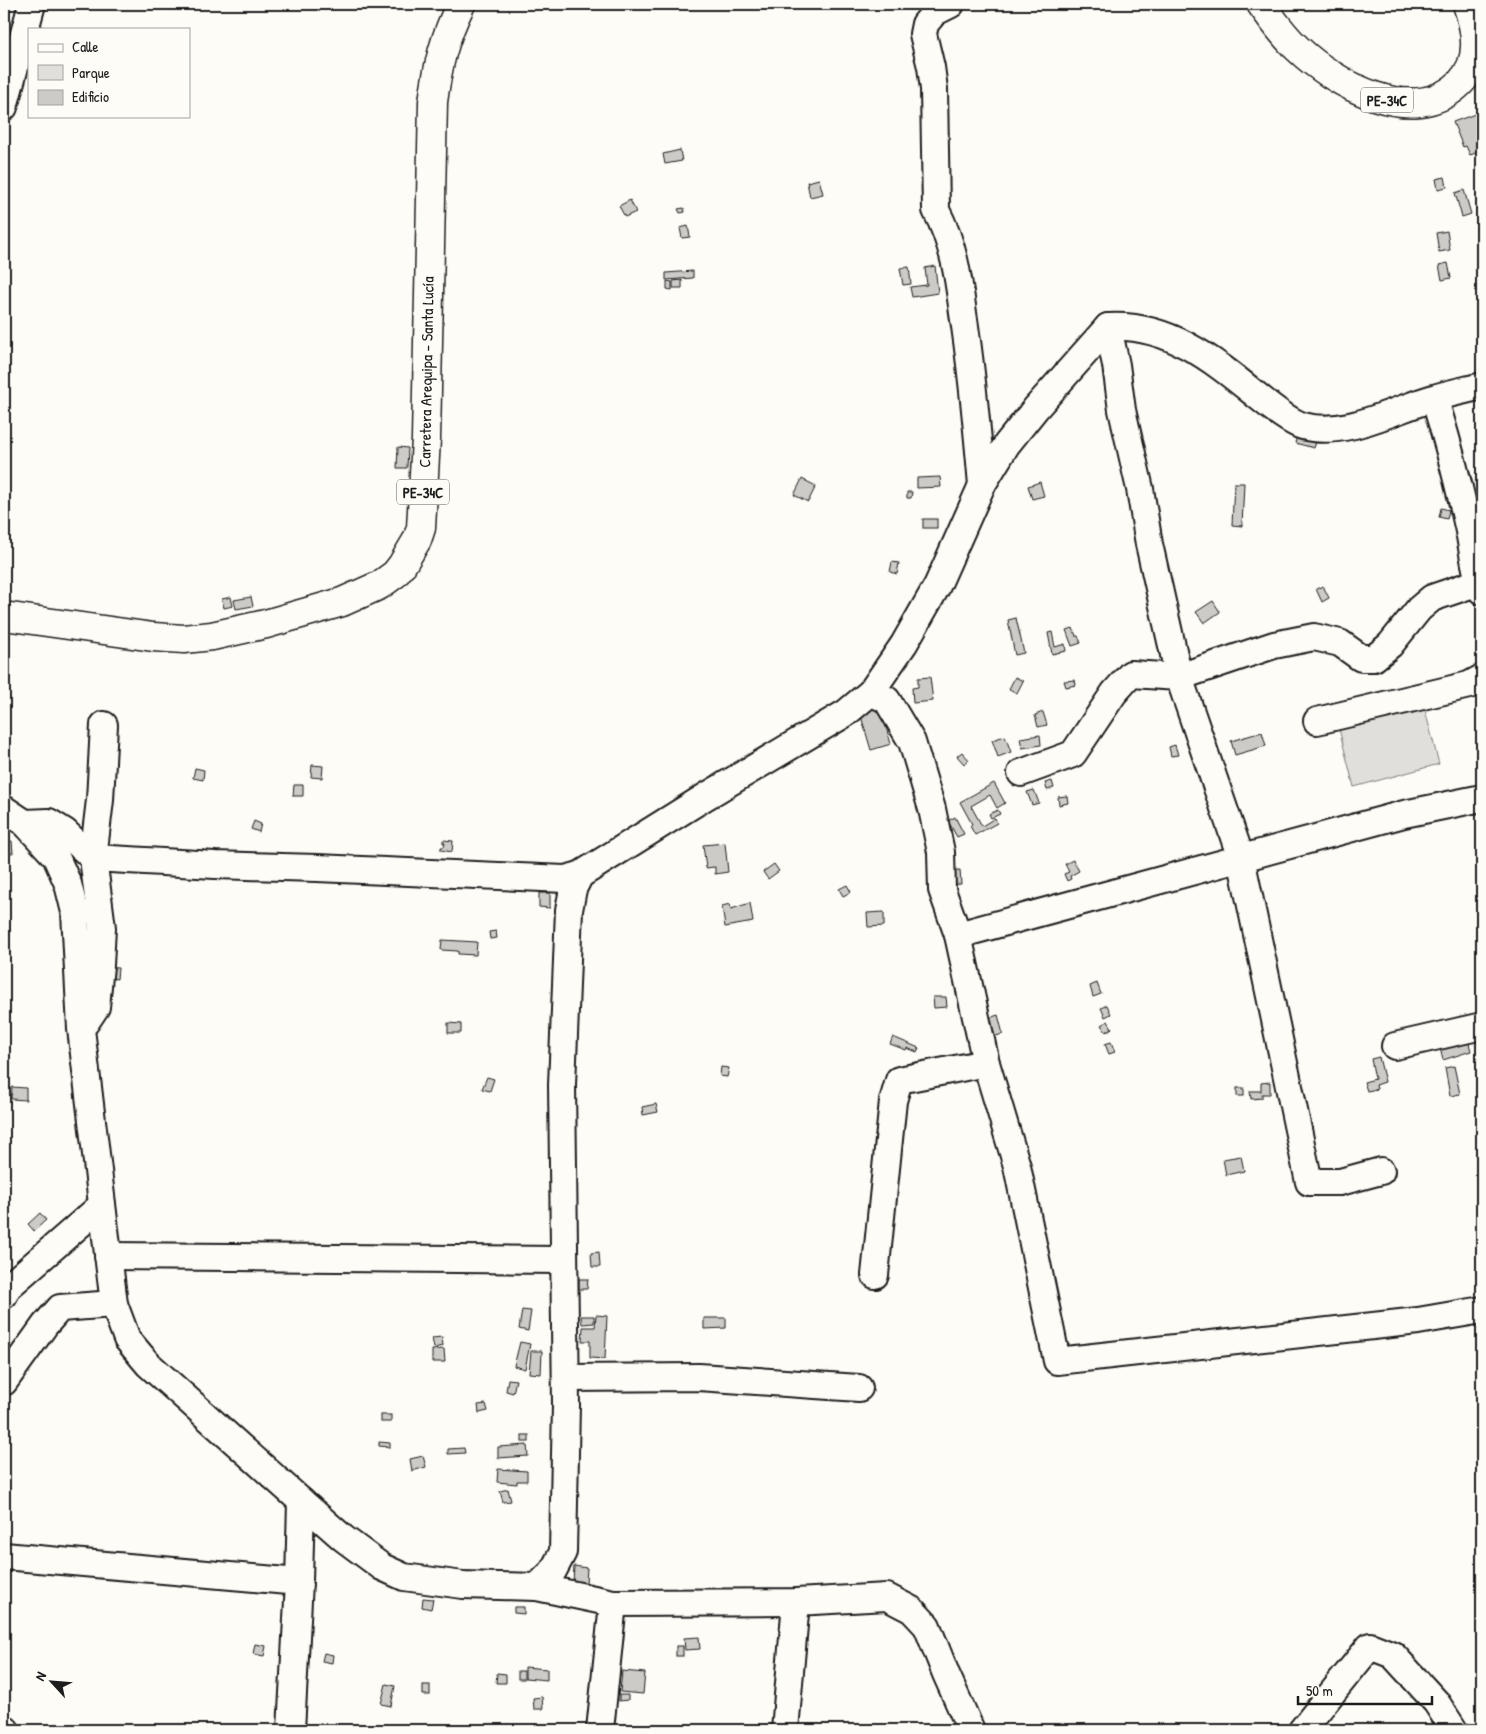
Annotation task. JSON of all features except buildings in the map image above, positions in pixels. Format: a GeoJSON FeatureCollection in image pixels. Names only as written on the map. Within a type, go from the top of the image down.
{"type":"FeatureCollection","features":[{"type":"Feature","properties":{"kind":"main road","name":"Carretera Arequipa - Santa Lucía"},"geometry":{"type":"LineString","coordinates":[[4,616],[153,637],[184,639],[212,636],[266,624],[342,602],[380,585],[402,565],[417,540],[421,528],[426,439],[432,102],[441,52],[450,26],[461,4]]}},
{"type":"Feature","properties":{"kind":"main road","name":"PE-34C"},"geometry":{"type":"LineString","coordinates":[[1260,4],[1279,30],[1313,62],[1333,76],[1380,98],[1404,102],[1426,102],[1453,89],[1463,79],[1476,74],[1474,29],[1467,4]]}},
{"type":"Feature","properties":{"kind":"street"},"geometry":{"type":"LineString","coordinates":[[4,107],[32,4]]}},
{"type":"Feature","properties":{"kind":"street"},"geometry":{"type":"LineString","coordinates":[[951,4],[935,12],[925,24],[922,34],[932,67],[934,89],[936,210],[944,225],[954,254],[973,373],[982,485]]}},
{"type":"Feature","properties":{"kind":"street"},"geometry":{"type":"LineString","coordinates":[[1108,327],[1149,544],[1179,677],[1241,858],[1310,1182],[1340,1182],[1382,1171]]}},
{"type":"Feature","properties":{"kind":"street"},"geometry":{"type":"LineString","coordinates":[[25,823],[49,822],[65,832],[93,858],[216,866],[317,868],[565,879],[580,875],[846,713],[871,692],[904,644],[937,586],[982,485],[1008,444],[1036,408],[1108,327],[1146,329],[1172,337],[1209,359],[1271,407],[1301,426],[1324,428],[1354,425],[1434,398],[1482,386]]}},
{"type":"Feature","properties":{"kind":"street"},"geometry":{"type":"LineString","coordinates":[[1021,773],[1073,754],[1114,693],[1131,674],[1179,677],[1274,645],[1314,636],[1340,643],[1360,658],[1374,658],[1390,645],[1420,609],[1432,598],[1480,586],[1476,532],[1434,398]]}},
{"type":"Feature","properties":{"kind":"street"},"geometry":{"type":"LineString","coordinates":[[1318,722],[1469,685],[1482,678]]}},
{"type":"Feature","properties":{"kind":"street"},"geometry":{"type":"LineString","coordinates":[[871,692],[887,700],[912,742],[932,808],[941,852],[942,890],[958,935],[986,1063],[1017,1166],[1057,1361],[1418,1321],[1482,1310]]}},
{"type":"Feature","properties":{"kind":"street"},"geometry":{"type":"LineString","coordinates":[[81,1029],[96,1008],[100,965],[102,928],[93,858],[100,800],[104,725]]}},
{"type":"Feature","properties":{"kind":"street"},"geometry":{"type":"LineString","coordinates":[[958,935],[1404,814],[1482,798]]}},
{"type":"Feature","properties":{"kind":"street"},"geometry":{"type":"LineString","coordinates":[[4,809],[25,823],[56,857],[68,884],[75,912],[81,1029],[114,1304],[127,1339],[148,1364],[343,1538],[382,1567],[404,1577],[463,1585],[537,1587],[613,1604],[796,1602],[887,1597],[912,1610],[927,1626],[971,1730]]}},
{"type":"Feature","properties":{"kind":"street"},"geometry":{"type":"LineString","coordinates":[[537,1587],[553,1571],[563,1552],[566,1378],[562,1085],[569,910],[573,889],[580,875]]}},
{"type":"Feature","properties":{"kind":"street"},"geometry":{"type":"LineString","coordinates":[[1395,1046],[1482,1026]]}},
{"type":"Feature","properties":{"kind":"street"},"geometry":{"type":"LineString","coordinates":[[875,1276],[892,1101],[899,1080],[986,1063]]}},
{"type":"Feature","properties":{"kind":"street"},"geometry":{"type":"LineString","coordinates":[[4,1294],[8,1287],[102,1205]]}},
{"type":"Feature","properties":{"kind":"street"},"geometry":{"type":"LineString","coordinates":[[108,1256],[564,1260]]}},
{"type":"Feature","properties":{"kind":"street"},"geometry":{"type":"LineString","coordinates":[[4,1382],[44,1325],[60,1308],[114,1304]]}},
{"type":"Feature","properties":{"kind":"street"},"geometry":{"type":"LineString","coordinates":[[566,1378],[699,1377],[859,1388]]}},
{"type":"Feature","properties":{"kind":"street"},"geometry":{"type":"LineString","coordinates":[[292,1730],[301,1501]]}},
{"type":"Feature","properties":{"kind":"street"},"geometry":{"type":"LineString","coordinates":[[4,1556],[299,1582]]}},
{"type":"Feature","properties":{"kind":"street"},"geometry":{"type":"LineString","coordinates":[[785,1730],[796,1602]]}},
{"type":"Feature","properties":{"kind":"street"},"geometry":{"type":"LineString","coordinates":[[600,1730],[613,1604]]}},
{"type":"Feature","properties":{"kind":"street"},"geometry":{"type":"LineString","coordinates":[[1302,1730],[1370,1646],[1393,1655],[1436,1702],[1454,1730]]}},
{"type":"Feature","properties":{"kind":"green space"},"geometry":{"type":"Polygon","coordinates":[[[1424,706],[1439,764],[1354,787],[1339,729],[1424,706]]]}}]}
